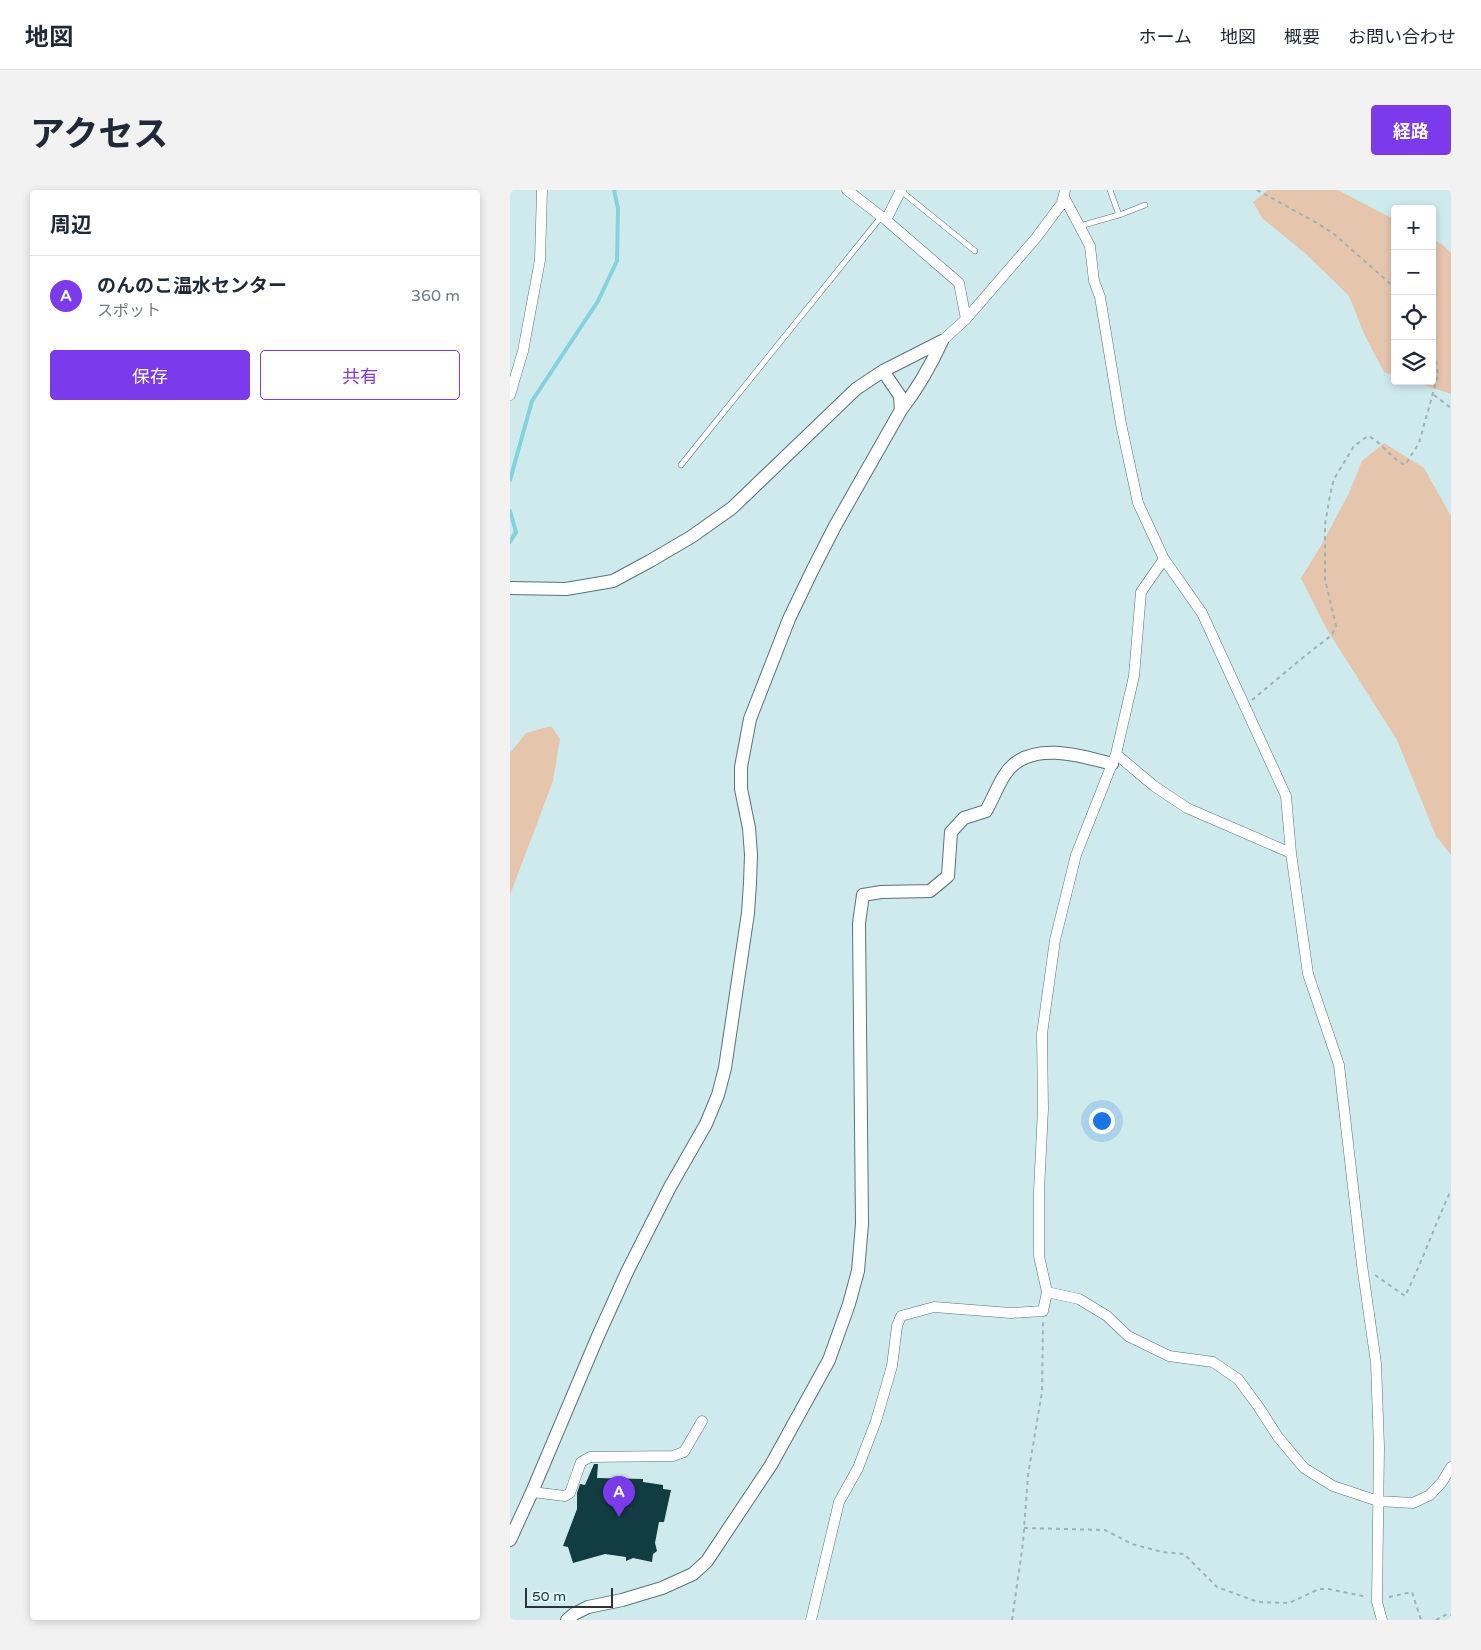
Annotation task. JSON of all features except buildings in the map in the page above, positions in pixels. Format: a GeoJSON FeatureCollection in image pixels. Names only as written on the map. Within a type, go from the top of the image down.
{"type":"FeatureCollection","features":[{"type":"Feature","properties":{"kind":"street"},"geometry":{"type":"LineString","coordinates":[[510,395],[523,351],[540,260],[542,190]]}},
{"type":"Feature","properties":{"kind":"street"},"geometry":{"type":"LineString","coordinates":[[848,190],[884,218],[959,283],[966,318]]}},
{"type":"Feature","properties":{"kind":"street"},"geometry":{"type":"LineString","coordinates":[[884,218],[901,191]]}},
{"type":"Feature","properties":{"kind":"street"},"geometry":{"type":"LineString","coordinates":[[1065,194],[1090,246],[1094,281],[1100,297],[1121,424],[1138,503],[1164,559],[1202,613],[1286,796],[1291,852],[1308,974],[1339,1065],[1362,1265],[1376,1363],[1379,1447],[1377,1599],[1382,1620]]}},
{"type":"Feature","properties":{"kind":"street"},"geometry":{"type":"LineString","coordinates":[[510,588],[566,589],[613,581],[691,537],[732,508],[856,389],[883,371],[942,340],[966,318],[1036,238],[1062,203],[1065,194]]}},
{"type":"Feature","properties":{"kind":"street"},"geometry":{"type":"LineString","coordinates":[[510,1540],[626,1272],[670,1187],[706,1124],[718,1094],[726,1059],[748,913],[750,883],[749,837],[741,789],[741,767],[750,719],[789,619],[812,571],[835,526],[901,410],[914,393],[934,359],[942,340]]}},
{"type":"Feature","properties":{"kind":"street"},"geometry":{"type":"LineString","coordinates":[[883,371],[900,396],[901,410]]}},
{"type":"Feature","properties":{"kind":"street"},"geometry":{"type":"LineString","coordinates":[[811,1620],[839,1502],[858,1468],[876,1421],[892,1366],[897,1326],[901,1316],[934,1307],[1011,1313],[1043,1311],[1047,1292],[1039,1256],[1039,1191],[1043,1109],[1042,1034],[1055,940],[1076,855],[1114,759],[1134,676],[1141,592],[1164,559]]}},
{"type":"Feature","properties":{"kind":"street"},"geometry":{"type":"LineString","coordinates":[[567,1620],[588,1607],[622,1600],[662,1588],[693,1574],[707,1561],[771,1465],[829,1360],[849,1304],[858,1271],[862,1224],[859,923],[863,896],[881,892],[930,891],[948,876],[951,832],[964,818],[986,811],[1006,772],[1023,757],[1037,753],[1114,759],[1187,808],[1291,852]]}},
{"type":"Feature","properties":{"kind":"street"},"geometry":{"type":"LineString","coordinates":[[1047,1292],[1079,1299],[1107,1316],[1128,1336],[1169,1356],[1213,1362],[1238,1379],[1278,1437],[1304,1468],[1333,1486],[1378,1501],[1413,1503],[1430,1495],[1451,1468]]}},
{"type":"Feature","properties":{"kind":"street"},"geometry":{"type":"LineString","coordinates":[[532,1492],[565,1496],[570,1493],[581,1462],[590,1457],[672,1456],[684,1452],[702,1421]]}},
{"type":"Feature","properties":{"kind":"lane"},"geometry":{"type":"LineString","coordinates":[[1110,190],[1119,215]]}},
{"type":"Feature","properties":{"kind":"lane"},"geometry":{"type":"LineString","coordinates":[[901,191],[975,251]]}},
{"type":"Feature","properties":{"kind":"lane"},"geometry":{"type":"LineString","coordinates":[[1080,226],[1119,215],[1145,205]]}},
{"type":"Feature","properties":{"kind":"lane"},"geometry":{"type":"LineString","coordinates":[[681,464],[884,218]]}},
{"type":"Feature","properties":{"kind":"path"},"geometry":{"type":"LineString","coordinates":[[1257,190],[1334,234],[1391,284]]}},
{"type":"Feature","properties":{"kind":"path"},"geometry":{"type":"LineString","coordinates":[[1244,707],[1306,654],[1332,635],[1336,626],[1325,579],[1325,525],[1334,479],[1354,446],[1368,436],[1376,440],[1396,461],[1405,465],[1419,443],[1434,395],[1438,375],[1436,356]]}},
{"type":"Feature","properties":{"kind":"path"},"geometry":{"type":"LineString","coordinates":[[1434,395],[1451,408]]}},
{"type":"Feature","properties":{"kind":"path"},"geometry":{"type":"LineString","coordinates":[[1362,1265],[1405,1296],[1418,1270],[1435,1224],[1451,1190]]}},
{"type":"Feature","properties":{"kind":"path"},"geometry":{"type":"LineString","coordinates":[[1012,1620],[1024,1528],[1028,1475],[1042,1392],[1043,1311]]}},
{"type":"Feature","properties":{"kind":"path"},"geometry":{"type":"LineString","coordinates":[[1024,1528],[1104,1530],[1132,1544],[1162,1552],[1184,1554],[1217,1587],[1258,1602],[1289,1603],[1319,1589],[1329,1589],[1377,1599],[1412,1592],[1421,1620]]}},
{"type":"Feature","properties":{"kind":"path"},"geometry":{"type":"LineString","coordinates":[[1436,1620],[1446,1614],[1451,1616]]}},
{"type":"Feature","properties":{"kind":"shaded area"},"geometry":{"type":"Polygon","coordinates":[[[1268,190],[1338,190],[1391,218],[1391,375],[1384,372],[1365,336],[1349,296],[1307,255],[1262,218],[1253,202],[1268,190]]]}},
{"type":"Feature","properties":{"kind":"shaded area"},"geometry":{"type":"Polygon","coordinates":[[[1436,241],[1451,253],[1451,394],[1424,385],[1436,385],[1436,241]]]}},
{"type":"Feature","properties":{"kind":"shaded area"},"geometry":{"type":"Polygon","coordinates":[[[1384,443],[1424,468],[1451,516],[1451,855],[1436,836],[1397,740],[1326,628],[1301,578],[1322,544],[1349,493],[1362,461],[1384,443]]]}},
{"type":"Feature","properties":{"kind":"shaded area"},"geometry":{"type":"Polygon","coordinates":[[[551,726],[560,739],[553,781],[510,895],[510,753],[526,733],[551,726]]]}},
{"type":"Feature","properties":{"kind":"waterway"},"geometry":{"type":"LineString","coordinates":[[510,480],[532,401],[598,301],[617,261],[618,209],[614,190]]}},
{"type":"Feature","properties":{"kind":"waterway"},"geometry":{"type":"LineString","coordinates":[[510,511],[516,532],[510,542]]}},
{"type":"Feature","properties":{"kind":"place","name":"のんのこ温水センター"},"geometry":{"type":"Point","coordinates":[619,1517]}}]}
